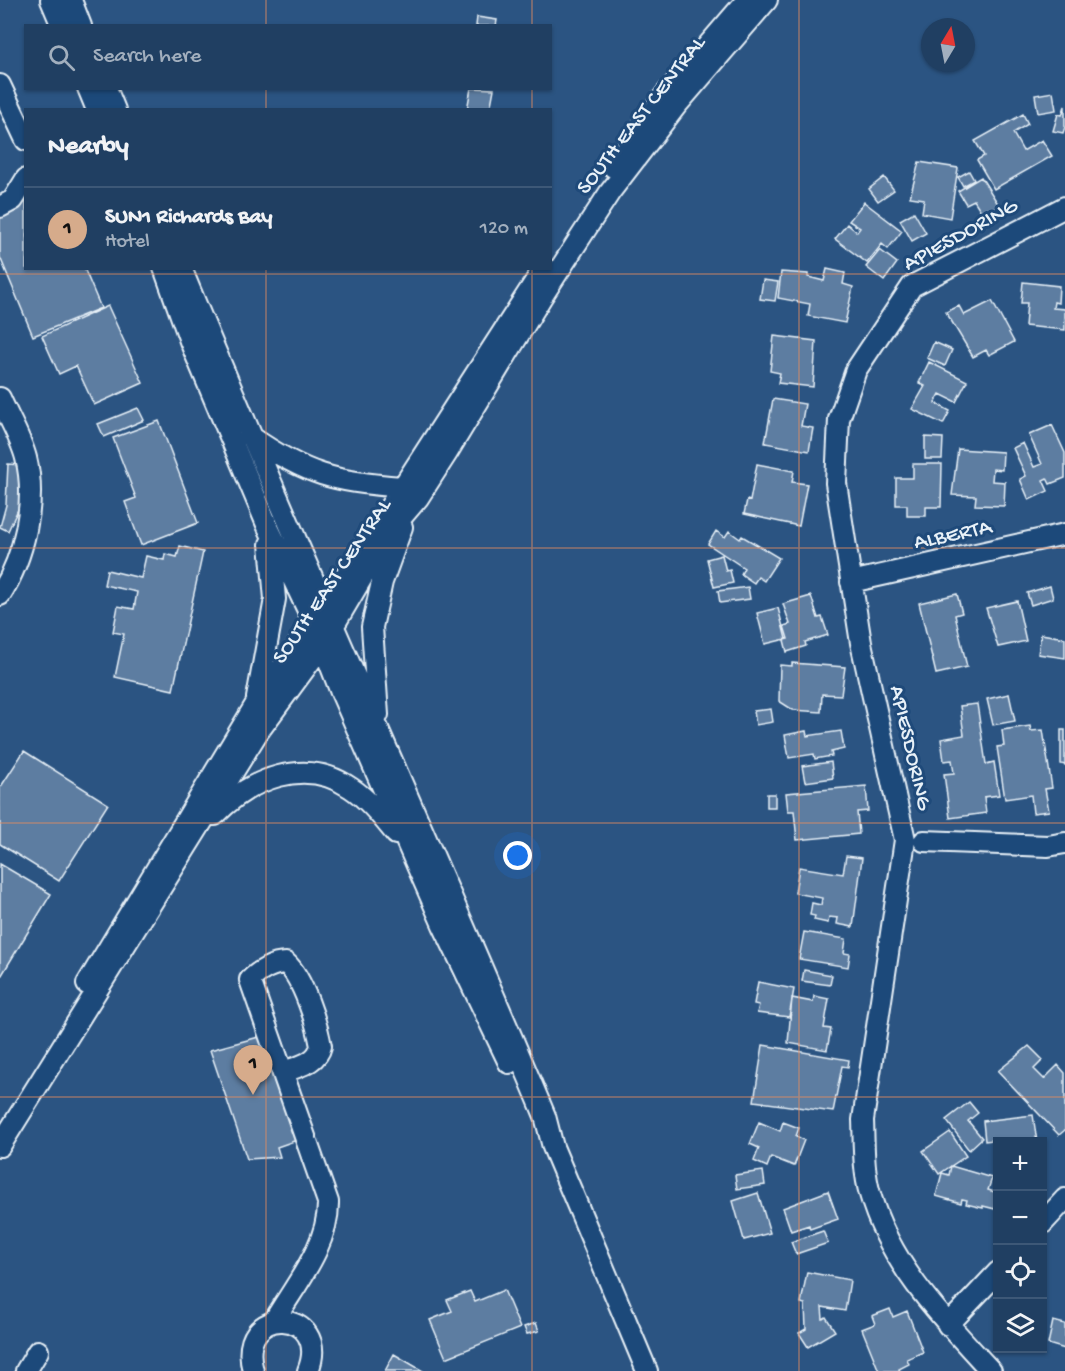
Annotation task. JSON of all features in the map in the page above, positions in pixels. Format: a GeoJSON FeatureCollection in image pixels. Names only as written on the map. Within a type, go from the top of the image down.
{"type":"FeatureCollection","features":[{"type":"Feature","properties":{"kind":"street"},"geometry":{"type":"LineString","coordinates":[[51,0],[61,24]]}},
{"type":"Feature","properties":{"kind":"street"},"geometry":{"type":"LineString","coordinates":[[71,0],[80,24]]}},
{"type":"Feature","properties":{"kind":"street","name":"SOUTH EAST CENTRAL"},"geometry":{"type":"LineString","coordinates":[[552,255],[665,95],[747,0]]}},
{"type":"Feature","properties":{"kind":"street","name":"SOUTH EAST CENTRAL"},"geometry":{"type":"LineString","coordinates":[[410,493],[610,192],[676,106],[767,0]]}},
{"type":"Feature","properties":{"kind":"street"},"geometry":{"type":"LineString","coordinates":[[0,85],[24,136]]}},
{"type":"Feature","properties":{"kind":"street"},"geometry":{"type":"LineString","coordinates":[[89,90],[96,108]]}},
{"type":"Feature","properties":{"kind":"street"},"geometry":{"type":"LineString","coordinates":[[107,90],[114,108]]}},
{"type":"Feature","properties":{"kind":"street"},"geometry":{"type":"LineString","coordinates":[[0,207],[13,200],[24,182]]}},
{"type":"Feature","properties":{"kind":"street","name":"APIESDORING"},"geometry":{"type":"LineString","coordinates":[[991,1371],[948,1325],[904,1269],[884,1232],[869,1193],[863,1120],[905,840],[861,643],[851,582],[836,483],[839,419],[856,370],[912,286],[1065,207]]}},
{"type":"Feature","properties":{"kind":"street"},"geometry":{"type":"LineString","coordinates":[[165,270],[190,341],[268,527],[324,618],[323,644],[340,690],[410,850],[535,1120],[553,1148]]}},
{"type":"Feature","properties":{"kind":"street"},"geometry":{"type":"LineString","coordinates":[[182,270],[324,618],[379,727],[545,1116],[553,1148],[647,1371]]}},
{"type":"Feature","properties":{"kind":"street","name":"SOUTH EAST CENTRAL"},"geometry":{"type":"LineString","coordinates":[[0,1122],[147,888],[256,704],[388,532],[543,270]]}},
{"type":"Feature","properties":{"kind":"street"},"geometry":{"type":"LineString","coordinates":[[0,398],[26,457],[29,479],[21,552],[13,575],[0,595]]}},
{"type":"Feature","properties":{"kind":"street"},"geometry":{"type":"LineString","coordinates":[[250,436],[287,460],[323,477],[410,493],[400,533],[376,603],[372,627],[379,727]]}},
{"type":"Feature","properties":{"kind":"street"},"geometry":{"type":"LineString","coordinates":[[256,704],[275,599],[268,527]]}},
{"type":"Feature","properties":{"kind":"street","name":"ALBERTA"},"geometry":{"type":"LineString","coordinates":[[851,582],[1065,534]]}},
{"type":"Feature","properties":{"kind":"street","name":"SOUTH EAST CENTRAL"},"geometry":{"type":"LineString","coordinates":[[0,1146],[193,840],[258,732],[323,644]]}},
{"type":"Feature","properties":{"kind":"street"},"geometry":{"type":"LineString","coordinates":[[193,840],[225,805],[247,788],[272,777],[300,774],[325,777],[352,789],[368,801],[410,850]]}},
{"type":"Feature","properties":{"kind":"street"},"geometry":{"type":"LineString","coordinates":[[924,841],[1048,846],[1065,843]]}},
{"type":"Feature","properties":{"kind":"street"},"geometry":{"type":"LineString","coordinates":[[274,1321],[320,1242],[328,1218],[328,1202],[285,1072],[250,980],[267,968],[280,963],[286,963],[292,968],[300,982],[321,1046],[319,1054],[310,1062],[285,1072]]}},
{"type":"Feature","properties":{"kind":"street"},"geometry":{"type":"LineString","coordinates":[[1047,1219],[1065,1199]]}},
{"type":"Feature","properties":{"kind":"street"},"geometry":{"type":"LineString","coordinates":[[948,1325],[993,1277]]}},
{"type":"Feature","properties":{"kind":"street"},"geometry":{"type":"LineString","coordinates":[[253,1371],[250,1350],[253,1337],[260,1327],[274,1321],[291,1321],[309,1336],[313,1356],[308,1371]]}},
{"type":"Feature","properties":{"kind":"street"},"geometry":{"type":"LineString","coordinates":[[26,1371],[38,1351]]}},
{"type":"Feature","properties":{"kind":"building"},"geometry":{"type":"Polygon","coordinates":[[[477,17],[497,20],[496,24],[476,24],[477,17]]]}},
{"type":"Feature","properties":{"kind":"building"},"geometry":{"type":"Polygon","coordinates":[[[471,90],[494,90],[490,108],[467,108],[471,90]]]}},
{"type":"Feature","properties":{"kind":"building"},"geometry":{"type":"Polygon","coordinates":[[[1053,92],[1056,110],[1038,113],[1035,95],[1053,92]]]}},
{"type":"Feature","properties":{"kind":"building"},"geometry":{"type":"Polygon","coordinates":[[[1065,106],[1063,133],[1053,131],[1058,114],[1062,115],[1065,106]]]}},
{"type":"Feature","properties":{"kind":"building"},"geometry":{"type":"Polygon","coordinates":[[[1023,114],[1028,124],[1013,133],[1023,151],[1042,140],[1052,156],[994,189],[977,160],[984,156],[975,141],[1023,114]]]}},
{"type":"Feature","properties":{"kind":"building"},"geometry":{"type":"Polygon","coordinates":[[[919,162],[958,168],[950,218],[922,213],[924,199],[910,197],[919,162]]]}},
{"type":"Feature","properties":{"kind":"building"},"geometry":{"type":"Polygon","coordinates":[[[969,171],[974,180],[963,186],[958,177],[969,171]]]}},
{"type":"Feature","properties":{"kind":"building"},"geometry":{"type":"Polygon","coordinates":[[[884,177],[894,190],[878,201],[869,189],[884,177]]]}},
{"type":"Feature","properties":{"kind":"building"},"geometry":{"type":"Polygon","coordinates":[[[981,177],[1000,207],[984,216],[974,200],[966,204],[958,191],[981,177]]]}},
{"type":"Feature","properties":{"kind":"building"},"geometry":{"type":"Polygon","coordinates":[[[24,202],[24,270],[85,270],[101,308],[33,336],[0,257],[0,212],[24,202]]]}},
{"type":"Feature","properties":{"kind":"building"},"geometry":{"type":"Polygon","coordinates":[[[864,202],[902,231],[888,249],[882,244],[867,263],[835,239],[847,224],[857,232],[860,228],[849,221],[864,202]]]}},
{"type":"Feature","properties":{"kind":"building"},"geometry":{"type":"Polygon","coordinates":[[[914,212],[926,233],[912,241],[900,220],[914,212]]]}},
{"type":"Feature","properties":{"kind":"building"},"geometry":{"type":"Polygon","coordinates":[[[880,250],[897,263],[884,281],[866,267],[880,250]]]}},
{"type":"Feature","properties":{"kind":"building"},"geometry":{"type":"Polygon","coordinates":[[[827,269],[845,273],[843,284],[853,287],[845,323],[808,316],[810,304],[778,298],[781,272],[808,274],[808,277],[824,281],[827,269]]]}},
{"type":"Feature","properties":{"kind":"building"},"geometry":{"type":"Polygon","coordinates":[[[763,280],[778,282],[775,301],[760,299],[763,280]]]}},
{"type":"Feature","properties":{"kind":"building"},"geometry":{"type":"Polygon","coordinates":[[[1023,282],[1059,286],[1058,303],[1054,302],[1053,308],[1065,309],[1065,330],[1025,326],[1027,303],[1021,303],[1023,282]]]}},
{"type":"Feature","properties":{"kind":"building"},"geometry":{"type":"Polygon","coordinates":[[[992,301],[1014,342],[989,355],[986,350],[973,357],[946,312],[959,306],[964,315],[992,301]]]}},
{"type":"Feature","properties":{"kind":"building"},"geometry":{"type":"Polygon","coordinates":[[[108,306],[143,383],[94,405],[76,366],[59,374],[42,336],[108,306]]]}},
{"type":"Feature","properties":{"kind":"building"},"geometry":{"type":"Polygon","coordinates":[[[774,336],[816,341],[813,387],[778,383],[780,373],[770,371],[774,336]]]}},
{"type":"Feature","properties":{"kind":"building"},"geometry":{"type":"Polygon","coordinates":[[[934,342],[952,350],[945,366],[927,358],[934,342]]]}},
{"type":"Feature","properties":{"kind":"building"},"geometry":{"type":"Polygon","coordinates":[[[929,362],[967,381],[956,402],[940,394],[935,403],[950,411],[943,424],[912,409],[925,386],[919,383],[929,362]]]}},
{"type":"Feature","properties":{"kind":"building"},"geometry":{"type":"Polygon","coordinates":[[[773,399],[805,404],[801,426],[813,428],[809,451],[765,443],[773,399]]]}},
{"type":"Feature","properties":{"kind":"building"},"geometry":{"type":"Polygon","coordinates":[[[138,408],[144,420],[104,437],[98,424],[138,408]]]}},
{"type":"Feature","properties":{"kind":"building"},"geometry":{"type":"Polygon","coordinates":[[[159,421],[198,523],[141,545],[125,502],[136,498],[113,438],[159,421]]]}},
{"type":"Feature","properties":{"kind":"building"},"geometry":{"type":"Polygon","coordinates":[[[1052,425],[1065,453],[1065,478],[1050,484],[1047,478],[1043,480],[1048,491],[1029,500],[1020,479],[1026,476],[1013,448],[1023,443],[1034,467],[1042,464],[1029,435],[1052,425]]]}},
{"type":"Feature","properties":{"kind":"building"},"geometry":{"type":"Polygon","coordinates":[[[925,437],[943,438],[942,459],[925,459],[925,437]]]}},
{"type":"Feature","properties":{"kind":"building"},"geometry":{"type":"Polygon","coordinates":[[[958,449],[1003,452],[1002,470],[993,469],[992,481],[1005,482],[1004,506],[975,505],[976,496],[952,495],[958,449]]]}},
{"type":"Feature","properties":{"kind":"building"},"geometry":{"type":"Polygon","coordinates":[[[8,464],[21,465],[20,505],[8,531],[0,527],[6,505],[8,464]]]}},
{"type":"Feature","properties":{"kind":"building"},"geometry":{"type":"Polygon","coordinates":[[[757,464],[794,471],[792,482],[807,484],[799,526],[744,514],[747,500],[750,501],[757,464]]]}},
{"type":"Feature","properties":{"kind":"building"},"geometry":{"type":"Polygon","coordinates":[[[913,464],[942,464],[941,507],[926,507],[926,516],[907,516],[907,505],[896,505],[896,478],[913,478],[913,464]]]}},
{"type":"Feature","properties":{"kind":"building"},"geometry":{"type":"Polygon","coordinates":[[[716,531],[725,537],[729,531],[740,539],[742,536],[779,558],[764,581],[758,577],[754,583],[741,574],[744,568],[708,544],[716,531]]]}},
{"type":"Feature","properties":{"kind":"building"},"geometry":{"type":"Polygon","coordinates":[[[180,546],[203,552],[173,690],[115,677],[124,634],[113,632],[118,606],[134,609],[137,592],[104,585],[107,570],[141,578],[146,556],[164,560],[165,554],[177,557],[180,546]]]}},
{"type":"Feature","properties":{"kind":"building"},"geometry":{"type":"Polygon","coordinates":[[[722,555],[726,571],[730,570],[733,583],[714,587],[707,559],[722,555]]]}},
{"type":"Feature","properties":{"kind":"building"},"geometry":{"type":"Polygon","coordinates":[[[1050,586],[1053,598],[1031,605],[1027,593],[1050,586]]]}},
{"type":"Feature","properties":{"kind":"building"},"geometry":{"type":"Polygon","coordinates":[[[748,587],[750,599],[720,603],[718,591],[748,587]]]}},
{"type":"Feature","properties":{"kind":"building"},"geometry":{"type":"Polygon","coordinates":[[[957,594],[962,613],[955,615],[967,667],[936,674],[919,603],[957,594]]]}},
{"type":"Feature","properties":{"kind":"building"},"geometry":{"type":"Polygon","coordinates":[[[811,596],[818,618],[822,617],[828,635],[805,642],[806,646],[787,652],[784,640],[788,639],[784,626],[790,624],[783,604],[811,596]]]}},
{"type":"Feature","properties":{"kind":"building"},"geometry":{"type":"Polygon","coordinates":[[[1017,601],[1026,641],[998,647],[986,608],[1017,601]]]}},
{"type":"Feature","properties":{"kind":"building"},"geometry":{"type":"Polygon","coordinates":[[[778,608],[786,639],[765,644],[757,613],[778,608]]]}},
{"type":"Feature","properties":{"kind":"building"},"geometry":{"type":"Polygon","coordinates":[[[1041,634],[1065,638],[1065,658],[1038,654],[1041,634]]]}},
{"type":"Feature","properties":{"kind":"building"},"geometry":{"type":"Polygon","coordinates":[[[792,663],[845,667],[841,695],[822,694],[821,712],[793,710],[779,701],[780,665],[792,666],[792,663]]]}},
{"type":"Feature","properties":{"kind":"building"},"geometry":{"type":"Polygon","coordinates":[[[1009,694],[1015,721],[993,725],[987,699],[1009,694]]]}},
{"type":"Feature","properties":{"kind":"building"},"geometry":{"type":"Polygon","coordinates":[[[977,704],[986,764],[994,762],[999,795],[984,797],[986,813],[950,818],[944,774],[954,773],[952,760],[944,761],[941,739],[964,735],[960,706],[977,704]]]}},
{"type":"Feature","properties":{"kind":"building"},"geometry":{"type":"Polygon","coordinates":[[[771,709],[773,722],[756,725],[754,711],[771,709]]]}},
{"type":"Feature","properties":{"kind":"building"},"geometry":{"type":"Polygon","coordinates":[[[1030,726],[1031,731],[1043,730],[1052,788],[1045,789],[1049,811],[1033,813],[1031,795],[1005,799],[997,747],[1004,746],[1002,730],[1030,726]]]}},
{"type":"Feature","properties":{"kind":"building"},"geometry":{"type":"Polygon","coordinates":[[[1061,730],[1065,730],[1065,765],[1061,764],[1061,730]]]}},
{"type":"Feature","properties":{"kind":"building"},"geometry":{"type":"Polygon","coordinates":[[[806,731],[807,736],[841,731],[844,749],[831,752],[832,756],[815,759],[814,754],[789,758],[785,735],[806,731]]]}},
{"type":"Feature","properties":{"kind":"building"},"geometry":{"type":"Polygon","coordinates":[[[24,751],[108,804],[59,881],[0,844],[0,788],[24,751]]]}},
{"type":"Feature","properties":{"kind":"building"},"geometry":{"type":"Polygon","coordinates":[[[831,762],[833,778],[805,782],[802,766],[831,762]]]}},
{"type":"Feature","properties":{"kind":"building"},"geometry":{"type":"Polygon","coordinates":[[[866,786],[868,811],[857,812],[859,834],[797,840],[794,811],[788,811],[786,793],[866,786]]]}},
{"type":"Feature","properties":{"kind":"building"},"geometry":{"type":"Polygon","coordinates":[[[767,794],[775,794],[775,807],[767,807],[767,794]]]}},
{"type":"Feature","properties":{"kind":"building"},"geometry":{"type":"Polygon","coordinates":[[[846,856],[862,858],[853,927],[837,924],[838,918],[829,917],[828,923],[814,920],[815,916],[810,915],[812,903],[821,905],[822,898],[795,893],[799,867],[843,874],[846,856]]]}},
{"type":"Feature","properties":{"kind":"building"},"geometry":{"type":"Polygon","coordinates":[[[0,864],[51,894],[0,978],[0,864]]]}},
{"type":"Feature","properties":{"kind":"building"},"geometry":{"type":"Polygon","coordinates":[[[804,932],[846,939],[844,953],[850,954],[848,967],[799,959],[804,932]]]}},
{"type":"Feature","properties":{"kind":"building"},"geometry":{"type":"Polygon","coordinates":[[[804,970],[832,975],[830,985],[802,981],[804,970]]]}},
{"type":"Feature","properties":{"kind":"building"},"geometry":{"type":"Polygon","coordinates":[[[758,982],[794,989],[789,1017],[757,1013],[759,1005],[754,1004],[758,982]]]}},
{"type":"Feature","properties":{"kind":"building"},"geometry":{"type":"Polygon","coordinates":[[[814,996],[829,999],[824,1028],[831,1029],[827,1050],[788,1043],[792,998],[813,1002],[814,996]]]}},
{"type":"Feature","properties":{"kind":"building"},"geometry":{"type":"Polygon","coordinates":[[[259,1037],[297,1140],[277,1147],[280,1157],[247,1159],[210,1050],[259,1037]]]}},
{"type":"Feature","properties":{"kind":"building"},"geometry":{"type":"Polygon","coordinates":[[[763,1045],[849,1060],[848,1067],[842,1066],[833,1112],[754,1101],[763,1045]]]}},
{"type":"Feature","properties":{"kind":"building"},"geometry":{"type":"Polygon","coordinates":[[[1029,1046],[1043,1060],[1034,1069],[1044,1079],[1058,1065],[1065,1073],[1065,1130],[1059,1135],[998,1071],[1029,1046]]]}},
{"type":"Feature","properties":{"kind":"building"},"geometry":{"type":"Polygon","coordinates":[[[969,1102],[978,1113],[968,1121],[982,1138],[969,1150],[946,1120],[969,1102]]]}},
{"type":"Feature","properties":{"kind":"building"},"geometry":{"type":"Polygon","coordinates":[[[1033,1115],[1036,1137],[993,1137],[993,1140],[985,1141],[983,1121],[1033,1115]]]}},
{"type":"Feature","properties":{"kind":"building"},"geometry":{"type":"Polygon","coordinates":[[[759,1122],[780,1131],[783,1122],[799,1128],[796,1136],[804,1140],[794,1166],[771,1157],[767,1167],[754,1161],[759,1148],[750,1144],[759,1122]]]}},
{"type":"Feature","properties":{"kind":"building"},"geometry":{"type":"Polygon","coordinates":[[[950,1132],[966,1156],[939,1174],[923,1151],[950,1132]]]}},
{"type":"Feature","properties":{"kind":"building"},"geometry":{"type":"Polygon","coordinates":[[[951,1166],[992,1178],[988,1190],[993,1192],[993,1208],[966,1204],[967,1200],[962,1199],[961,1203],[936,1196],[942,1173],[949,1175],[951,1166]]]}},
{"type":"Feature","properties":{"kind":"building"},"geometry":{"type":"Polygon","coordinates":[[[763,1171],[765,1185],[737,1189],[735,1175],[763,1171]]]}},
{"type":"Feature","properties":{"kind":"building"},"geometry":{"type":"Polygon","coordinates":[[[828,1191],[838,1219],[810,1229],[809,1225],[791,1231],[783,1208],[828,1191]]]}},
{"type":"Feature","properties":{"kind":"building"},"geometry":{"type":"Polygon","coordinates":[[[758,1193],[770,1233],[744,1240],[733,1201],[758,1193]]]}},
{"type":"Feature","properties":{"kind":"building"},"geometry":{"type":"Polygon","coordinates":[[[823,1231],[828,1243],[796,1254],[791,1242],[823,1231]]]}},
{"type":"Feature","properties":{"kind":"building"},"geometry":{"type":"Polygon","coordinates":[[[807,1272],[850,1280],[845,1311],[822,1307],[823,1319],[826,1317],[835,1331],[808,1347],[799,1333],[806,1329],[805,1304],[801,1303],[807,1272]]]}},
{"type":"Feature","properties":{"kind":"building"},"geometry":{"type":"Polygon","coordinates":[[[504,1290],[520,1328],[446,1358],[430,1320],[452,1311],[447,1300],[470,1291],[475,1302],[504,1290]]]}},
{"type":"Feature","properties":{"kind":"building"},"geometry":{"type":"Polygon","coordinates":[[[890,1309],[893,1317],[907,1311],[923,1352],[907,1359],[909,1364],[899,1369],[900,1371],[879,1371],[862,1329],[875,1324],[872,1316],[890,1309]]]}},
{"type":"Feature","properties":{"kind":"building"},"geometry":{"type":"Polygon","coordinates":[[[1053,1321],[1065,1324],[1065,1349],[1048,1344],[1053,1321]]]}},
{"type":"Feature","properties":{"kind":"building"},"geometry":{"type":"Polygon","coordinates":[[[536,1323],[539,1331],[527,1334],[524,1327],[536,1323]]]}},
{"type":"Feature","properties":{"kind":"building"},"geometry":{"type":"Polygon","coordinates":[[[394,1354],[423,1371],[385,1371],[394,1354]]]}},
{"type":"Feature","properties":{"kind":"place","name":"SUN1 Richards Bay"},"geometry":{"type":"Point","coordinates":[253,1095]}}]}
